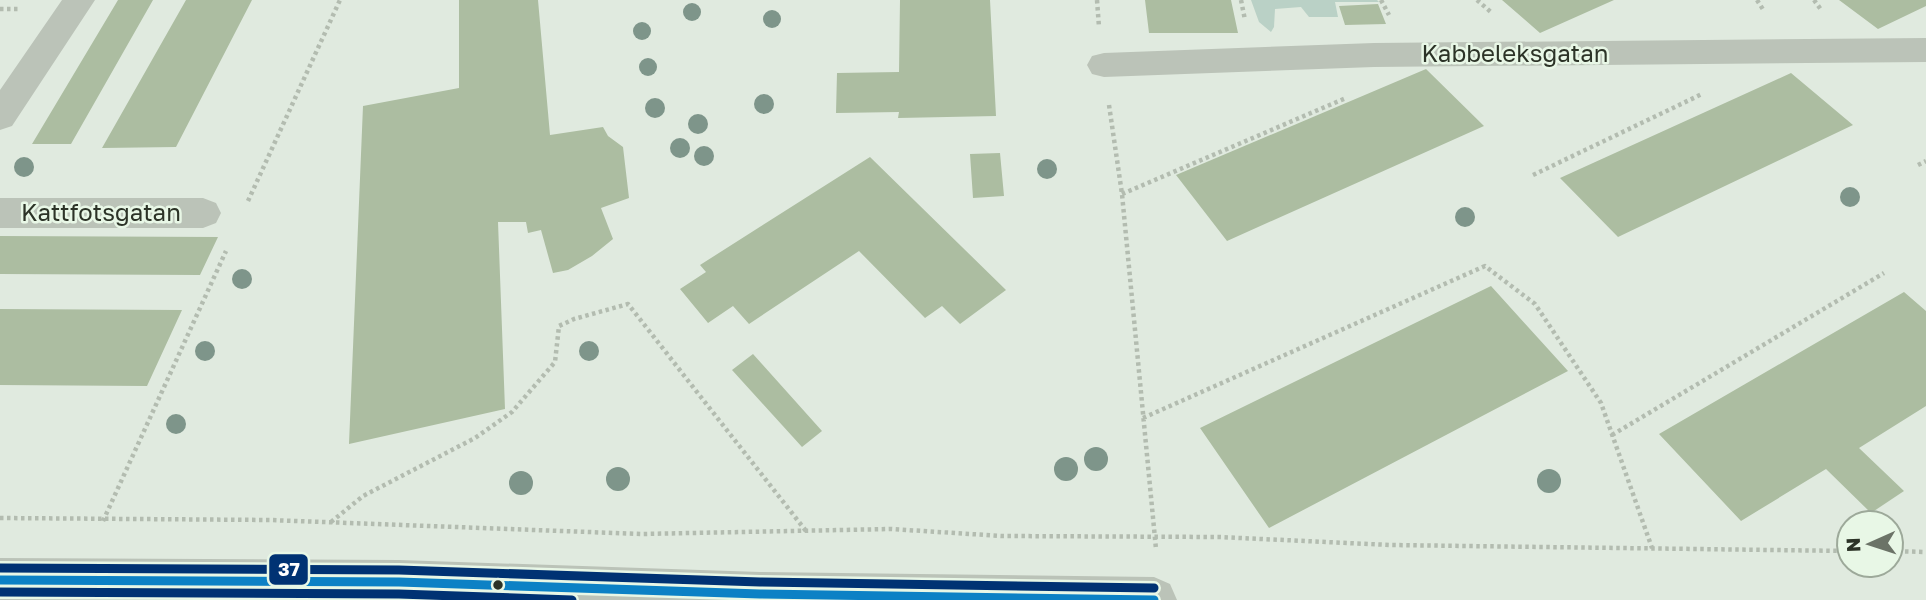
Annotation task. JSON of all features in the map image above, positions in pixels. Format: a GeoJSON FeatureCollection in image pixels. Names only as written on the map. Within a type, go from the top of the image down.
{"type":"FeatureCollection","features":[{"type":"Feature","properties":{"kind":"street"},"geometry":{"type":"LineString","coordinates":[[0,117],[79,0]]}},
{"type":"Feature","properties":{"kind":"street","name":"Kabbeleksgatan"},"geometry":{"type":"LineString","coordinates":[[1104,65],[1374,55],[1926,50]]}},
{"type":"Feature","properties":{"kind":"street","name":"Kattfotsgatan"},"geometry":{"type":"LineString","coordinates":[[0,213],[202,213]]}},
{"type":"Feature","properties":{"kind":"street"},"geometry":{"type":"LineString","coordinates":[[0,580],[436,583],[759,597],[1154,600]]}},
{"type":"Feature","properties":{"kind":"path"},"geometry":{"type":"LineString","coordinates":[[243,212],[340,0]]}},
{"type":"Feature","properties":{"kind":"path"},"geometry":{"type":"LineString","coordinates":[[1097,0],[1122,194],[1155,537]]}},
{"type":"Feature","properties":{"kind":"path"},"geometry":{"type":"LineString","coordinates":[[1533,175],[1708,91]]}},
{"type":"Feature","properties":{"kind":"path"},"geometry":{"type":"LineString","coordinates":[[1918,165],[1926,161]]}},
{"type":"Feature","properties":{"kind":"path"},"geometry":{"type":"LineString","coordinates":[[103,520],[226,250]]}},
{"type":"Feature","properties":{"kind":"path"},"geometry":{"type":"LineString","coordinates":[[1143,418],[1485,267],[1535,304],[1601,403],[1652,548]]}},
{"type":"Feature","properties":{"kind":"path"},"geometry":{"type":"LineString","coordinates":[[1612,435],[1884,273]]}},
{"type":"Feature","properties":{"kind":"path"},"geometry":{"type":"LineString","coordinates":[[330,522],[363,496],[475,438],[512,412],[555,362],[559,326],[574,319],[628,304],[806,531]]}},
{"type":"Feature","properties":{"kind":"path"},"geometry":{"type":"LineString","coordinates":[[0,518],[330,522],[641,534],[891,529],[1002,537],[1155,537],[1390,545],[1835,551]]}},
{"type":"Feature","properties":{"kind":"path"},"geometry":{"type":"LineString","coordinates":[[1905,551],[1926,552]]}},
{"type":"Feature","properties":{"kind":"green space"},"geometry":{"type":"Polygon","coordinates":[[[1251,0],[1379,2],[1335,2],[1338,17],[1309,17],[1301,7],[1275,9],[1271,32],[1259,22],[1251,0]]]}},
{"type":"Feature","properties":{"kind":"building"},"geometry":{"type":"Polygon","coordinates":[[[118,0],[153,0],[71,144],[32,144],[118,0]]]}},
{"type":"Feature","properties":{"kind":"building"},"geometry":{"type":"Polygon","coordinates":[[[186,0],[252,0],[176,147],[102,148],[186,0]]]}},
{"type":"Feature","properties":{"kind":"building"},"geometry":{"type":"Polygon","coordinates":[[[459,0],[538,0],[550,135],[603,127],[608,136],[623,147],[629,198],[601,208],[613,239],[568,270],[553,273],[541,230],[528,233],[526,222],[498,222],[505,409],[349,444],[363,106],[459,88],[459,0]]]}},
{"type":"Feature","properties":{"kind":"building"},"geometry":{"type":"Polygon","coordinates":[[[900,0],[990,0],[996,116],[898,118],[899,112],[836,113],[837,73],[899,72],[900,0]]]}},
{"type":"Feature","properties":{"kind":"building"},"geometry":{"type":"Polygon","coordinates":[[[1145,0],[1231,0],[1238,33],[1149,33],[1145,0]]]}},
{"type":"Feature","properties":{"kind":"building"},"geometry":{"type":"Polygon","coordinates":[[[1502,0],[1614,0],[1540,33],[1502,0]]]}},
{"type":"Feature","properties":{"kind":"building"},"geometry":{"type":"Polygon","coordinates":[[[1839,0],[1926,0],[1926,6],[1878,29],[1839,0]]]}},
{"type":"Feature","properties":{"kind":"building"},"geometry":{"type":"Polygon","coordinates":[[[1378,4],[1386,24],[1345,25],[1339,6],[1378,4]]]}},
{"type":"Feature","properties":{"kind":"building"},"geometry":{"type":"Polygon","coordinates":[[[1426,69],[1484,126],[1227,241],[1176,175],[1426,69]]]}},
{"type":"Feature","properties":{"kind":"building"},"geometry":{"type":"Polygon","coordinates":[[[1791,73],[1853,125],[1618,237],[1560,178],[1791,73]]]}},
{"type":"Feature","properties":{"kind":"building"},"geometry":{"type":"Polygon","coordinates":[[[1000,153],[1004,196],[973,198],[970,154],[1000,153]]]}},
{"type":"Feature","properties":{"kind":"building"},"geometry":{"type":"Polygon","coordinates":[[[870,157],[1006,290],[960,324],[942,306],[925,318],[859,251],[749,324],[733,306],[708,323],[680,289],[706,272],[700,265],[870,157]]]}},
{"type":"Feature","properties":{"kind":"building"},"geometry":{"type":"Polygon","coordinates":[[[0,236],[218,237],[200,275],[0,274],[0,236]]]}},
{"type":"Feature","properties":{"kind":"building"},"geometry":{"type":"Polygon","coordinates":[[[1491,286],[1568,371],[1269,528],[1200,428],[1491,286]]]}},
{"type":"Feature","properties":{"kind":"building"},"geometry":{"type":"Polygon","coordinates":[[[1904,292],[1926,311],[1926,406],[1859,448],[1904,491],[1877,509],[1867,509],[1826,469],[1741,521],[1659,434],[1904,292]]]}},
{"type":"Feature","properties":{"kind":"building"},"geometry":{"type":"Polygon","coordinates":[[[0,309],[182,310],[147,386],[0,385],[0,309]]]}},
{"type":"Feature","properties":{"kind":"building"},"geometry":{"type":"Polygon","coordinates":[[[753,354],[822,431],[802,447],[732,370],[753,354]]]}},
{"type":"Feature","properties":{"kind":"transit line","name":"37"},"geometry":{"type":"LineString","coordinates":[[0,568],[399,570],[760,582],[1154,588]]}},
{"type":"Feature","properties":{"kind":"transit line"},"geometry":{"type":"LineString","coordinates":[[0,580],[399,582],[760,594],[1154,600]]}},
{"type":"Feature","properties":{"kind":"transit line"},"geometry":{"type":"LineString","coordinates":[[0,592],[399,594],[572,600]]}}]}
